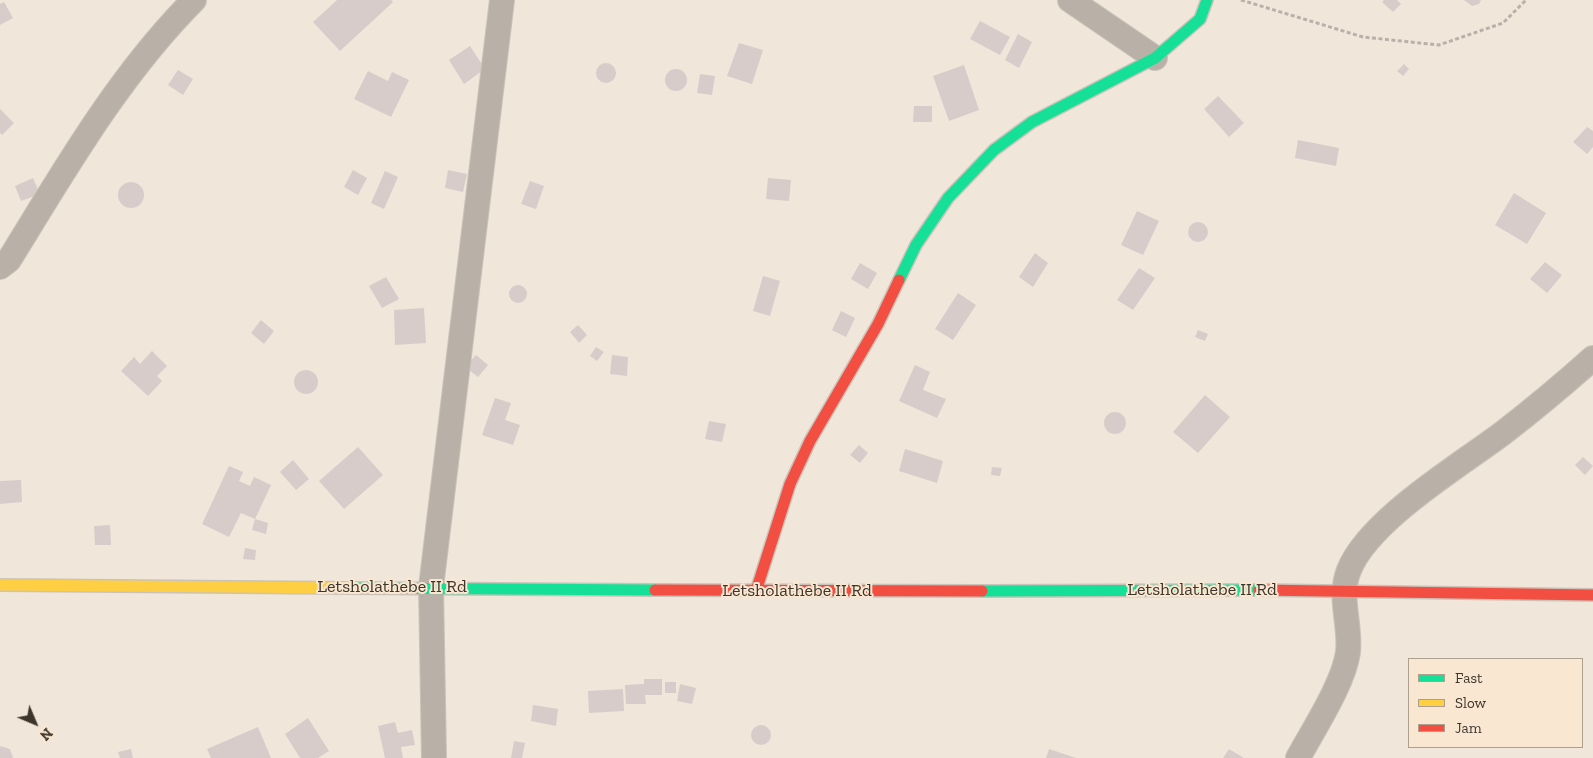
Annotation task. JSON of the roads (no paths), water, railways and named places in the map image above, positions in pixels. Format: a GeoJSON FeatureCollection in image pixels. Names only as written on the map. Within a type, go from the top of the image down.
{"type":"FeatureCollection","features":[{"type":"Feature","properties":{"kind":"street"},"geometry":{"type":"LineString","coordinates":[[0,267],[9,260],[94,126],[133,71],[194,0]]}},
{"type":"Feature","properties":{"kind":"street"},"geometry":{"type":"LineString","coordinates":[[434,758],[431,587],[502,0]]}},
{"type":"Feature","properties":{"kind":"street"},"geometry":{"type":"LineString","coordinates":[[1070,0],[1155,58]]}},
{"type":"Feature","properties":{"kind":"street"},"geometry":{"type":"LineString","coordinates":[[756,591],[790,484],[810,441],[878,324],[916,245],[948,198],[994,150],[1032,122],[1155,58],[1174,44],[1200,20],[1207,0]]}},
{"type":"Feature","properties":{"kind":"street"},"geometry":{"type":"LineString","coordinates":[[1298,758],[1335,688],[1348,654],[1349,631],[1343,590],[1348,571],[1357,553],[1373,533],[1400,510],[1505,432],[1593,358]]}},
{"type":"Feature","properties":{"kind":"street","name":"Letsholathebe II Rd"},"geometry":{"type":"LineString","coordinates":[[0,585],[756,591],[1343,590],[1593,594]]}}]}
